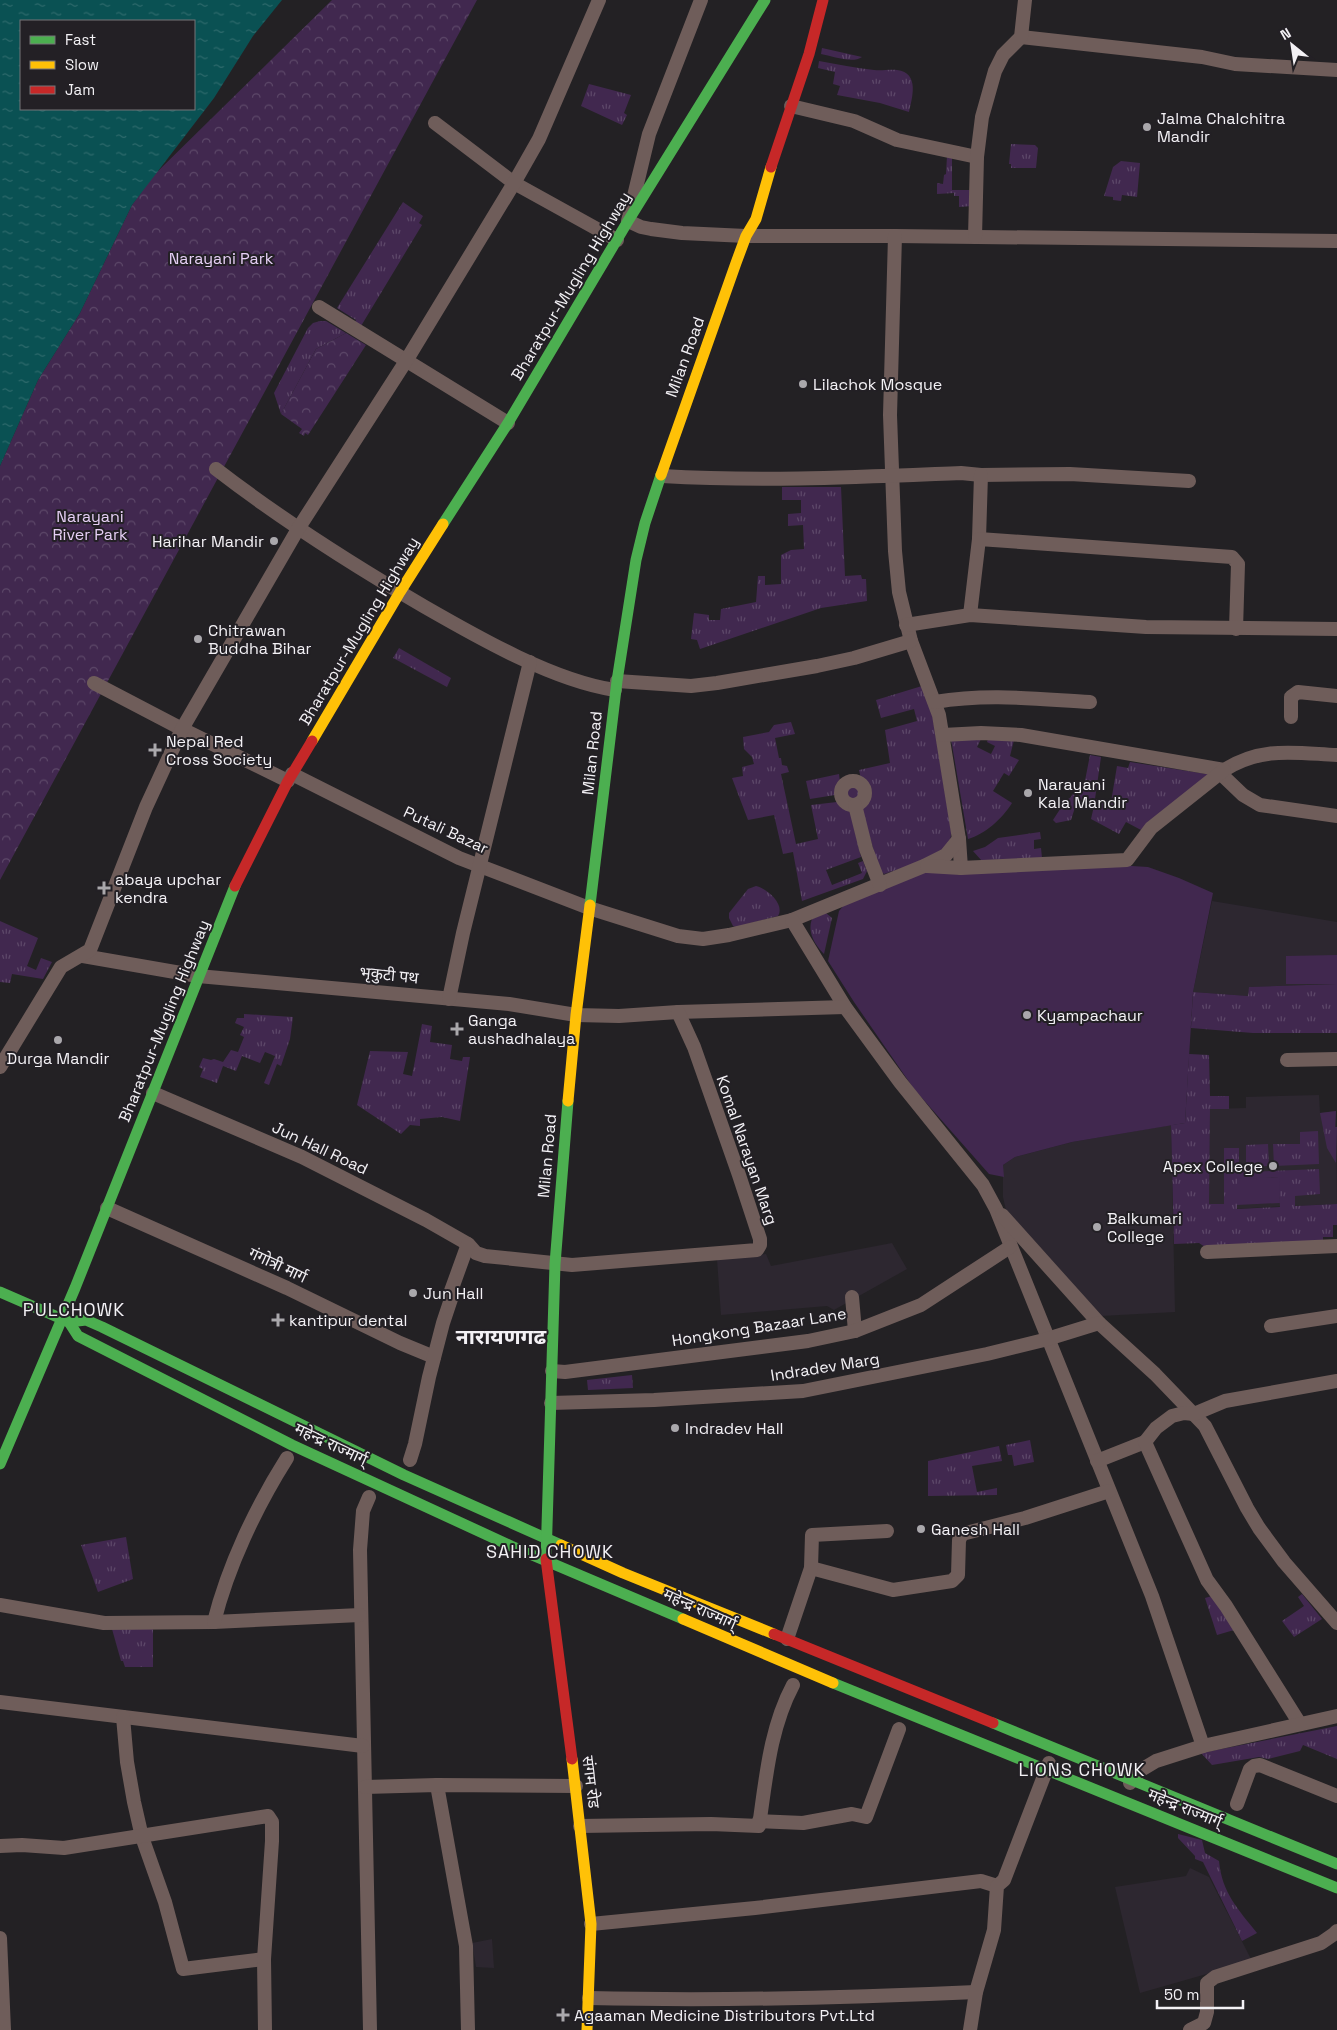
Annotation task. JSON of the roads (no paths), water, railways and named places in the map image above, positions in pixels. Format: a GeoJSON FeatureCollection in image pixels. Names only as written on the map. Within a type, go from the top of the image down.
{"type":"FeatureCollection","features":[{"type":"Feature","properties":{"kind":"main road","name":"Bharatpur-Mugling Highway"},"geometry":{"type":"LineString","coordinates":[[0,1464],[65,1321],[107,1208],[237,881],[290,778],[400,592],[508,422],[628,221],[765,0]]}},
{"type":"Feature","properties":{"kind":"main road","name":"Milan Road"},"geometry":{"type":"LineString","coordinates":[[547,1540],[555,1264],[563,1149],[576,1015],[616,686],[636,560],[646,523],[686,402],[746,236],[756,219],[809,54],[823,0]]}},
{"type":"Feature","properties":{"kind":"main road","name":"महेन्द्र राज्मार्ग्"},"geometry":{"type":"LineString","coordinates":[[0,1292],[65,1321],[78,1336],[292,1444],[546,1560],[799,1670],[1337,1888]]}},
{"type":"Feature","properties":{"kind":"main road","name":"महेन्द्र राज्मार्ग्"},"geometry":{"type":"LineString","coordinates":[[65,1321],[86,1320],[102,1327],[405,1475],[623,1573],[1337,1864]]}},
{"type":"Feature","properties":{"kind":"main road","name":"संगम रोड"},"geometry":{"type":"LineString","coordinates":[[547,1540],[546,1560],[552,1620],[576,1786],[591,1924],[587,2030]]}},
{"type":"Feature","properties":{"kind":"street"},"geometry":{"type":"LineString","coordinates":[[0,1067],[61,968],[72,959],[83,956],[90,950],[146,808],[182,729],[298,529],[406,361],[514,183],[539,139],[599,0]]}},
{"type":"Feature","properties":{"kind":"street"},"geometry":{"type":"LineString","coordinates":[[701,0],[649,134],[628,221],[641,227],[667,231],[746,236],[975,236],[1337,241]]}},
{"type":"Feature","properties":{"kind":"street"},"geometry":{"type":"LineString","coordinates":[[975,236],[978,157],[982,117],[995,72],[1003,55],[1021,37],[1025,0]]}},
{"type":"Feature","properties":{"kind":"street"},"geometry":{"type":"LineString","coordinates":[[1021,37],[1202,58],[1235,64],[1337,70]]}},
{"type":"Feature","properties":{"kind":"street"},"geometry":{"type":"LineString","coordinates":[[791,106],[854,121],[897,140],[978,157]]}},
{"type":"Feature","properties":{"kind":"street"},"geometry":{"type":"LineString","coordinates":[[435,123],[514,183],[617,240]]}},
{"type":"Feature","properties":{"kind":"street"},"geometry":{"type":"LineString","coordinates":[[895,236],[890,415],[895,551],[899,592],[906,625],[935,702],[943,735],[959,839],[961,868]]}},
{"type":"Feature","properties":{"kind":"street"},"geometry":{"type":"LineString","coordinates":[[319,306],[508,422]]}},
{"type":"Feature","properties":{"kind":"street"},"geometry":{"type":"LineString","coordinates":[[216,469],[298,529],[471,634],[530,662],[566,676],[616,686],[691,686],[817,666],[854,658],[911,641]]}},
{"type":"Feature","properties":{"kind":"street"},"geometry":{"type":"LineString","coordinates":[[662,476],[715,480],[811,480],[961,473],[980,475],[1070,474],[1189,481]]}},
{"type":"Feature","properties":{"kind":"street"},"geometry":{"type":"LineString","coordinates":[[970,615],[979,539],[980,475]]}},
{"type":"Feature","properties":{"kind":"street"},"geometry":{"type":"LineString","coordinates":[[979,539],[1232,557],[1238,564],[1236,629]]}},
{"type":"Feature","properties":{"kind":"street"},"geometry":{"type":"LineString","coordinates":[[906,625],[970,615],[1146,627],[1337,629]]}},
{"type":"Feature","properties":{"kind":"street"},"geometry":{"type":"LineString","coordinates":[[449,1000],[463,933],[530,662]]}},
{"type":"Feature","properties":{"kind":"street","name":"Putali Bazar"},"geometry":{"type":"LineString","coordinates":[[94,683],[182,729],[459,858],[589,908],[678,936],[703,939],[729,936],[792,920],[924,866],[946,855],[959,839]]}},
{"type":"Feature","properties":{"kind":"street"},"geometry":{"type":"LineString","coordinates":[[1291,717],[1291,697],[1298,692],[1337,696]]}},
{"type":"Feature","properties":{"kind":"street"},"geometry":{"type":"LineString","coordinates":[[935,702],[966,697],[1090,702]]}},
{"type":"Feature","properties":{"kind":"street"},"geometry":{"type":"LineString","coordinates":[[943,735],[981,733],[1021,735],[1222,771],[1243,796],[1260,805],[1337,816]]}},
{"type":"Feature","properties":{"kind":"street"},"geometry":{"type":"LineString","coordinates":[[924,866],[961,868],[1127,860],[1151,828],[1222,771],[1235,763],[1271,752],[1337,755]]}},
{"type":"Feature","properties":{"kind":"street"},"geometry":{"type":"LineString","coordinates":[[855,805],[866,849],[880,885]]}},
{"type":"Feature","properties":{"kind":"street"},"geometry":{"type":"LineString","coordinates":[[792,920],[845,1007],[900,1082],[983,1184],[996,1209],[1152,1596],[1203,1746]]}},
{"type":"Feature","properties":{"kind":"street","name":"भृकुटी पथ"},"geometry":{"type":"LineString","coordinates":[[83,956],[198,976],[508,1004],[576,1015],[619,1016],[678,1012],[845,1007]]}},
{"type":"Feature","properties":{"kind":"street","name":"Komal Narayan Marg"},"geometry":{"type":"LineString","coordinates":[[555,1264],[572,1265],[687,1257],[757,1250],[760,1245],[739,1175],[694,1048],[678,1012]]}},
{"type":"Feature","properties":{"kind":"street"},"geometry":{"type":"LineString","coordinates":[[1287,1060],[1337,1059]]}},
{"type":"Feature","properties":{"kind":"street","name":"Jun Hall Road"},"geometry":{"type":"LineString","coordinates":[[153,1094],[302,1157],[426,1220],[468,1244],[476,1253],[485,1256],[555,1264]]}},
{"type":"Feature","properties":{"kind":"street","name":"गंगोत्री मार्ग"},"geometry":{"type":"LineString","coordinates":[[107,1208],[287,1288],[400,1343],[434,1357]]}},
{"type":"Feature","properties":{"kind":"street"},"geometry":{"type":"LineString","coordinates":[[996,1209],[1099,1323],[1155,1374],[1205,1426],[1259,1528],[1284,1562],[1337,1623]]}},
{"type":"Feature","properties":{"kind":"street"},"geometry":{"type":"LineString","coordinates":[[410,1460],[434,1357],[452,1296],[451,1291],[468,1244]]}},
{"type":"Feature","properties":{"kind":"street"},"geometry":{"type":"LineString","coordinates":[[1207,1252],[1337,1246]]}},
{"type":"Feature","properties":{"kind":"street","name":"Hongkong Bazaar Lane"},"geometry":{"type":"LineString","coordinates":[[552,1371],[565,1372],[808,1341],[855,1331],[921,1305],[1010,1247]]}},
{"type":"Feature","properties":{"kind":"street"},"geometry":{"type":"LineString","coordinates":[[852,1297],[855,1331]]}},
{"type":"Feature","properties":{"kind":"street"},"geometry":{"type":"LineString","coordinates":[[1271,1326],[1337,1316]]}},
{"type":"Feature","properties":{"kind":"street","name":"Indradev Marg"},"geometry":{"type":"LineString","coordinates":[[551,1403],[654,1400],[803,1391],[912,1370],[1048,1339],[1099,1323]]}},
{"type":"Feature","properties":{"kind":"street"},"geometry":{"type":"LineString","coordinates":[[1097,1461],[1145,1442],[1156,1428],[1172,1416],[1184,1413],[1194,1414],[1225,1402],[1337,1381]]}},
{"type":"Feature","properties":{"kind":"street"},"geometry":{"type":"LineString","coordinates":[[1145,1442],[1207,1580],[1226,1606],[1300,1724]]}},
{"type":"Feature","properties":{"kind":"street"},"geometry":{"type":"LineString","coordinates":[[214,1622],[223,1587],[240,1547],[287,1458]]}},
{"type":"Feature","properties":{"kind":"street"},"geometry":{"type":"LineString","coordinates":[[811,1568],[893,1590],[952,1581],[958,1575],[959,1540],[962,1534],[1025,1518],[1109,1491]]}},
{"type":"Feature","properties":{"kind":"street"},"geometry":{"type":"LineString","coordinates":[[369,1496],[363,1511],[362,1521],[360,1615],[370,2030]]}},
{"type":"Feature","properties":{"kind":"street"},"geometry":{"type":"LineString","coordinates":[[787,1639],[811,1568],[811,1538],[814,1534],[887,1531]]}},
{"type":"Feature","properties":{"kind":"street"},"geometry":{"type":"LineString","coordinates":[[0,1605],[104,1623],[214,1622],[360,1615]]}},
{"type":"Feature","properties":{"kind":"street"},"geometry":{"type":"LineString","coordinates":[[580,1826],[712,1824],[759,1826],[769,1756],[778,1716],[793,1685]]}},
{"type":"Feature","properties":{"kind":"street"},"geometry":{"type":"LineString","coordinates":[[0,1702],[363,1746]]}},
{"type":"Feature","properties":{"kind":"street"},"geometry":{"type":"LineString","coordinates":[[1122,1800],[1141,1770],[1156,1761],[1203,1746],[1337,1716]]}},
{"type":"Feature","properties":{"kind":"street"},"geometry":{"type":"LineString","coordinates":[[123,1717],[132,1794],[142,1837],[165,1902],[183,1970],[264,1959]]}},
{"type":"Feature","properties":{"kind":"street"},"geometry":{"type":"LineString","coordinates":[[759,1821],[803,1823],[852,1814],[866,1818],[899,1729]]}},
{"type":"Feature","properties":{"kind":"street"},"geometry":{"type":"LineString","coordinates":[[970,2030],[976,1992],[994,1930],[997,1886],[1004,1880],[1055,1748]]}},
{"type":"Feature","properties":{"kind":"street"},"geometry":{"type":"LineString","coordinates":[[1237,1804],[1250,1769],[1260,1765],[1337,1796]]}},
{"type":"Feature","properties":{"kind":"street"},"geometry":{"type":"LineString","coordinates":[[436,1785],[466,1946],[468,2030]]}},
{"type":"Feature","properties":{"kind":"street"},"geometry":{"type":"LineString","coordinates":[[365,1787],[436,1785],[576,1786]]}},
{"type":"Feature","properties":{"kind":"street"},"geometry":{"type":"LineString","coordinates":[[0,1846],[22,1845],[64,1848],[268,1816],[272,1822],[272,1841],[264,1959],[265,2030]]}},
{"type":"Feature","properties":{"kind":"street"},"geometry":{"type":"LineString","coordinates":[[591,1924],[755,1908],[981,1881],[997,1886]]}},
{"type":"Feature","properties":{"kind":"street"},"geometry":{"type":"LineString","coordinates":[[1190,2030],[1204,2022],[1207,2012],[1207,1983],[1215,1977],[1321,1943],[1337,1931]]}},
{"type":"Feature","properties":{"kind":"street"},"geometry":{"type":"LineString","coordinates":[[0,1938],[4,2030]]}},
{"type":"Feature","properties":{"kind":"street"},"geometry":{"type":"LineString","coordinates":[[589,1998],[656,2000],[841,1998],[976,1992]]}},
{"type":"Feature","properties":{"kind":"water"},"geometry":{"type":"Polygon","coordinates":[[[0,0],[282,0],[253,36],[214,98],[132,205],[80,313],[38,380],[0,466],[0,0]]]}},
{"type":"Feature","properties":{"kind":"place","name":"Jalma Chalchitra Mandir"},"geometry":{"type":"Point","coordinates":[1147,127]}},
{"type":"Feature","properties":{"kind":"place","name":"Lilachok Mosque"},"geometry":{"type":"Point","coordinates":[803,384]}},
{"type":"Feature","properties":{"kind":"place","name":"Harihar Mandir"},"geometry":{"type":"Point","coordinates":[274,541]}},
{"type":"Feature","properties":{"kind":"place","name":"Chitrawan Buddha Bihar"},"geometry":{"type":"Point","coordinates":[198,639]}},
{"type":"Feature","properties":{"kind":"place","name":"Nepal Red Cross Society"},"geometry":{"type":"Point","coordinates":[155,750]}},
{"type":"Feature","properties":{"kind":"place","name":"Narayani Kala Mandir"},"geometry":{"type":"Point","coordinates":[1028,793]}},
{"type":"Feature","properties":{"kind":"place","name":"abaya upchar kendra"},"geometry":{"type":"Point","coordinates":[104,888]}},
{"type":"Feature","properties":{"kind":"place","name":"Kyampachaur"},"geometry":{"type":"Point","coordinates":[1027,1015]}},
{"type":"Feature","properties":{"kind":"place","name":"Ganga aushadhalaya"},"geometry":{"type":"Point","coordinates":[457,1029]}},
{"type":"Feature","properties":{"kind":"place","name":"Durga Mandir"},"geometry":{"type":"Point","coordinates":[58,1040]}},
{"type":"Feature","properties":{"kind":"place","name":"Apex College"},"geometry":{"type":"Point","coordinates":[1273,1166]}},
{"type":"Feature","properties":{"kind":"place","name":"Balkumari College"},"geometry":{"type":"Point","coordinates":[1097,1227]}},
{"type":"Feature","properties":{"kind":"place","name":"Jun Hall"},"geometry":{"type":"Point","coordinates":[413,1293]}},
{"type":"Feature","properties":{"kind":"place","name":"kantipur dental"},"geometry":{"type":"Point","coordinates":[278,1320]}},
{"type":"Feature","properties":{"kind":"place","name":"Indradev Hall"},"geometry":{"type":"Point","coordinates":[675,1428]}},
{"type":"Feature","properties":{"kind":"place","name":"Ganesh Hall"},"geometry":{"type":"Point","coordinates":[921,1529]}},
{"type":"Feature","properties":{"kind":"place","name":"Agaaman Medicine Distributors Pvt.Ltd"},"geometry":{"type":"Point","coordinates":[563,2015]}},
{"type":"Feature","properties":{"kind":"district","name":"PULCHOWK"},"geometry":{"type":"Point","coordinates":[74,1309]}},
{"type":"Feature","properties":{"kind":"district","name":"नारायणगढ"},"geometry":{"type":"Point","coordinates":[501,1336]}},
{"type":"Feature","properties":{"kind":"district","name":"SAHID CHOWK"},"geometry":{"type":"Point","coordinates":[550,1551]}},
{"type":"Feature","properties":{"kind":"district","name":"LIONS CHOWK"},"geometry":{"type":"Point","coordinates":[1082,1769]}},
{"type":"Feature","properties":{"kind":"park label","name":"Narayani Park"},"geometry":{"type":"Point","coordinates":[221,258]}},
{"type":"Feature","properties":{"kind":"park label","name":"Narayani River Park"},"geometry":{"type":"Point","coordinates":[90,525]}}]}
